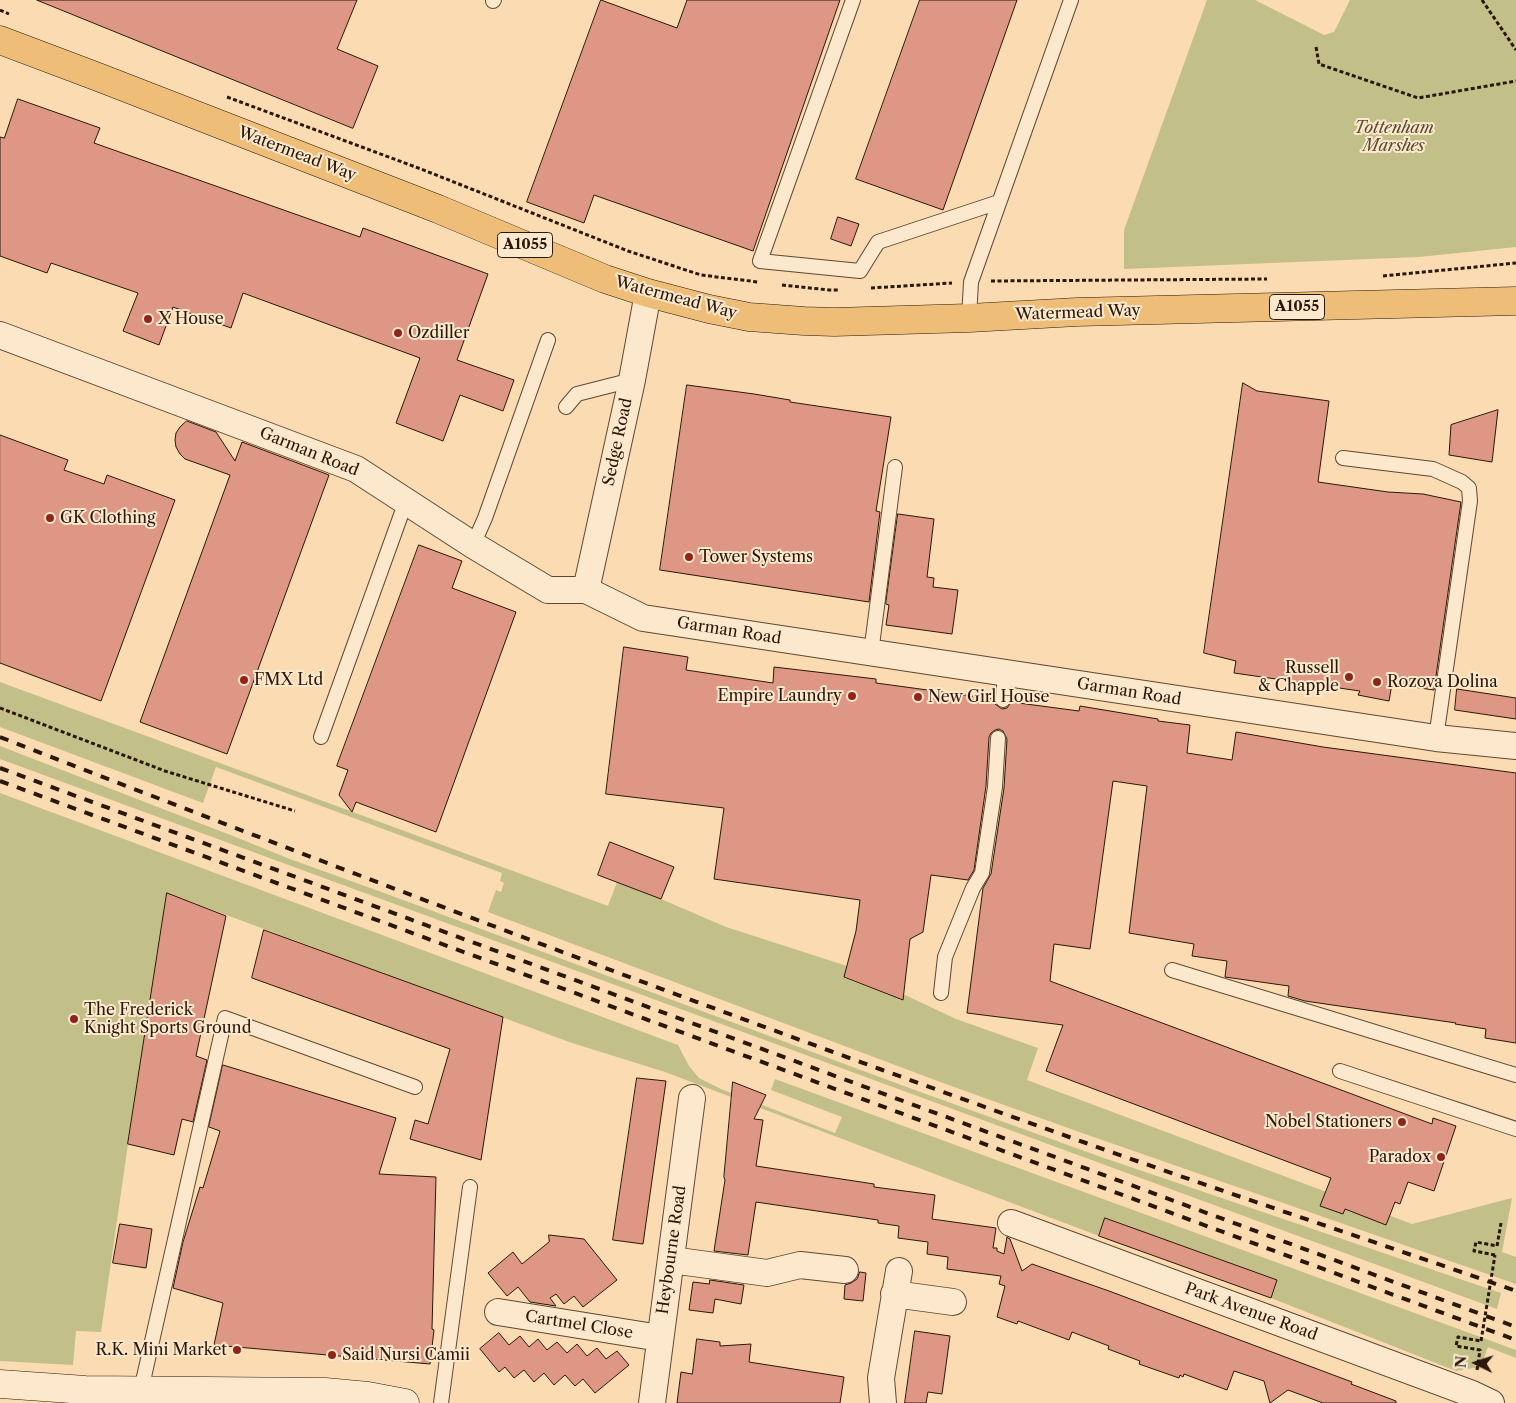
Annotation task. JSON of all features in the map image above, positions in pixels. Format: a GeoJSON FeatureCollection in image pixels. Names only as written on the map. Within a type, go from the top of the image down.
{"type":"FeatureCollection","features":[{"type":"Feature","properties":{"kind":"main road","name":"Watermead Way"},"geometry":{"type":"LineString","coordinates":[[0,40],[410,198],[605,279],[648,293],[749,317],[834,322],[969,318],[1077,312],[1516,301]]}},
{"type":"Feature","properties":{"kind":"street","name":"Sedge Road"},"geometry":{"type":"LineString","coordinates":[[586,590],[632,380],[648,293]]}},
{"type":"Feature","properties":{"kind":"street","name":"Garman Road"},"geometry":{"type":"LineString","coordinates":[[0,334],[356,469],[473,545],[548,590],[586,590],[643,618],[1436,738],[1516,746]]}},
{"type":"Feature","properties":{"kind":"street","name":"Heybourne Road"},"geometry":{"type":"LineString","coordinates":[[652,1403],[692,1098]]}},
{"type":"Feature","properties":{"kind":"street","name":"Park Avenue Road"},"geometry":{"type":"LineString","coordinates":[[1010,1223],[1472,1394],[1490,1403]]}},
{"type":"Feature","properties":{"kind":"street"},"geometry":{"type":"LineString","coordinates":[[671,1260],[767,1273],[800,1265],[845,1270]]}},
{"type":"Feature","properties":{"kind":"street"},"geometry":{"type":"LineString","coordinates":[[883,1403],[881,1378],[897,1283],[953,1302]]}},
{"type":"Feature","properties":{"kind":"street","name":"Cartmel Close"},"geometry":{"type":"LineString","coordinates":[[498,1312],[660,1338]]}},
{"type":"Feature","properties":{"kind":"street"},"geometry":{"type":"LineString","coordinates":[[0,1384],[85,1390],[325,1392],[367,1400],[405,1403]]}},
{"type":"Feature","properties":{"kind":"lane"},"geometry":{"type":"LineString","coordinates":[[853,0],[760,262],[860,271],[878,242],[999,202]]}},
{"type":"Feature","properties":{"kind":"lane"},"geometry":{"type":"LineString","coordinates":[[969,318],[971,282],[1071,0]]}},
{"type":"Feature","properties":{"kind":"lane"},"geometry":{"type":"LineString","coordinates":[[473,545],[485,518],[548,340]]}},
{"type":"Feature","properties":{"kind":"lane"},"geometry":{"type":"LineString","coordinates":[[566,407],[577,394],[632,380]]}},
{"type":"Feature","properties":{"kind":"lane"},"geometry":{"type":"LineString","coordinates":[[1343,458],[1433,469],[1462,482],[1469,488],[1470,501],[1436,738]]}},
{"type":"Feature","properties":{"kind":"lane"},"geometry":{"type":"LineString","coordinates":[[871,653],[895,467]]}},
{"type":"Feature","properties":{"kind":"lane"},"geometry":{"type":"LineString","coordinates":[[321,736],[406,501]]}},
{"type":"Feature","properties":{"kind":"lane"},"geometry":{"type":"LineString","coordinates":[[1003,700],[1006,673]]}},
{"type":"Feature","properties":{"kind":"lane"},"geometry":{"type":"LineString","coordinates":[[941,992],[945,957],[973,888],[982,873],[995,787],[998,738]]}},
{"type":"Feature","properties":{"kind":"lane"},"geometry":{"type":"LineString","coordinates":[[1172,970],[1516,1074]]}},
{"type":"Feature","properties":{"kind":"lane"},"geometry":{"type":"LineString","coordinates":[[142,1390],[225,1018],[415,1087]]}},
{"type":"Feature","properties":{"kind":"lane"},"geometry":{"type":"LineString","coordinates":[[1340,1071],[1516,1130]]}},
{"type":"Feature","properties":{"kind":"lane"},"geometry":{"type":"LineString","coordinates":[[441,1403],[470,1186]]}},
{"type":"Feature","properties":{"kind":"path"},"geometry":{"type":"LineString","coordinates":[[1482,0],[1516,50]]}},
{"type":"Feature","properties":{"kind":"path"},"geometry":{"type":"LineString","coordinates":[[0,10],[17,17]]}},
{"type":"Feature","properties":{"kind":"path"},"geometry":{"type":"LineString","coordinates":[[1316,47],[1319,64],[1418,98],[1516,81]]}},
{"type":"Feature","properties":{"kind":"path","name":"Watermead Way"},"geometry":{"type":"LineString","coordinates":[[225,96],[421,169],[628,251],[701,275],[760,282]]}},
{"type":"Feature","properties":{"kind":"path"},"geometry":{"type":"LineString","coordinates":[[1381,276],[1516,263]]}},
{"type":"Feature","properties":{"kind":"path","name":"Watermead Way"},"geometry":{"type":"LineString","coordinates":[[867,288],[971,282],[1276,279]]}},
{"type":"Feature","properties":{"kind":"path"},"geometry":{"type":"LineString","coordinates":[[780,284],[839,290]]}},
{"type":"Feature","properties":{"kind":"path"},"geometry":{"type":"LineString","coordinates":[[0,708],[165,771],[295,811]]}},
{"type":"Feature","properties":{"kind":"path"},"geometry":{"type":"LineString","coordinates":[[1477,1368],[1480,1350],[1456,1346],[1458,1337],[1480,1341],[1495,1255],[1474,1251],[1476,1242],[1497,1246],[1501,1223]]}},
{"type":"Feature","properties":{"kind":"green space","name":"Tottenham Marshes"},"geometry":{"type":"Polygon","coordinates":[[[1207,0],[1255,0],[1324,35],[1334,32],[1350,0],[1516,0],[1516,247],[1419,257],[1124,269],[1124,230],[1207,0]]]}},
{"type":"Feature","properties":{"kind":"green space"},"geometry":{"type":"Polygon","coordinates":[[[0,682],[608,906],[617,882],[726,927],[847,966],[844,978],[902,1000],[903,994],[956,1019],[1038,1048],[1027,1080],[1412,1224],[1512,1198],[1502,1252],[1516,1257],[1516,1284],[943,1083],[488,912],[496,890],[501,892],[504,883],[500,881],[502,873],[216,767],[203,803],[0,727],[0,682]]]}},
{"type":"Feature","properties":{"kind":"green space"},"geometry":{"type":"Polygon","coordinates":[[[0,746],[290,859],[912,1089],[1104,1158],[1501,1293],[1497,1309],[0,759],[0,746]]]}},
{"type":"Feature","properties":{"kind":"green space"},"geometry":{"type":"Polygon","coordinates":[[[0,793],[678,1045],[689,1066],[699,1078],[721,1089],[835,1133],[842,1117],[771,1090],[775,1079],[1516,1350],[1516,1358],[1488,1347],[1480,1369],[1473,1368],[1456,1371],[1271,1298],[1277,1280],[1106,1218],[1099,1236],[665,1072],[569,1042],[167,893],[101,1332],[76,1331],[73,1365],[0,1361],[0,793]]]}},
{"type":"Feature","properties":{"kind":"building"},"geometry":{"type":"Polygon","coordinates":[[[37,0],[357,0],[337,49],[378,66],[353,128],[37,0]]]}},
{"type":"Feature","properties":{"kind":"building"},"geometry":{"type":"Polygon","coordinates":[[[601,0],[677,28],[687,0],[840,0],[753,251],[594,195],[584,223],[527,202],[601,0]]]}},
{"type":"Feature","properties":{"kind":"building"},"geometry":{"type":"Polygon","coordinates":[[[920,0],[1017,0],[943,210],[856,179],[920,0]]]}},
{"type":"Feature","properties":{"kind":"building"},"geometry":{"type":"Polygon","coordinates":[[[18,99],[100,128],[94,143],[360,237],[363,228],[488,274],[457,360],[514,380],[503,411],[460,395],[443,441],[396,423],[420,358],[243,293],[231,328],[173,307],[159,345],[123,331],[138,293],[51,263],[47,273],[0,256],[0,137],[4,138],[18,99]]]}},
{"type":"Feature","properties":{"kind":"building"},"geometry":{"type":"Polygon","coordinates":[[[838,217],[859,224],[851,246],[831,239],[838,217]]]}},
{"type":"Feature","properties":{"kind":"building"},"geometry":{"type":"Polygon","coordinates":[[[1243,383],[1257,391],[1329,401],[1318,482],[1388,492],[1423,494],[1461,502],[1434,690],[1392,684],[1389,701],[1358,695],[1360,691],[1234,673],[1236,661],[1204,653],[1243,383]]]}},
{"type":"Feature","properties":{"kind":"building"},"geometry":{"type":"Polygon","coordinates":[[[687,385],[891,417],[876,511],[880,512],[869,602],[660,570],[687,385]]]}},
{"type":"Feature","properties":{"kind":"building"},"geometry":{"type":"Polygon","coordinates":[[[1498,410],[1492,462],[1449,455],[1451,425],[1498,410]]]}},
{"type":"Feature","properties":{"kind":"building"},"geometry":{"type":"Polygon","coordinates":[[[187,421],[216,432],[235,461],[242,442],[329,475],[227,754],[140,722],[230,475],[185,459],[180,454],[176,447],[176,433],[187,421]]]}},
{"type":"Feature","properties":{"kind":"building"},"geometry":{"type":"Polygon","coordinates":[[[0,435],[68,460],[64,470],[104,484],[107,475],[175,500],[101,701],[0,663],[0,435]]]}},
{"type":"Feature","properties":{"kind":"building"},"geometry":{"type":"Polygon","coordinates":[[[898,514],[934,519],[927,577],[934,578],[933,587],[958,590],[952,634],[886,625],[889,605],[886,604],[898,514]]]}},
{"type":"Feature","properties":{"kind":"building"},"geometry":{"type":"Polygon","coordinates":[[[419,545],[462,561],[452,588],[516,612],[436,832],[356,802],[352,812],[339,795],[348,770],[337,766],[419,545]]]}},
{"type":"Feature","properties":{"kind":"building"},"geometry":{"type":"Polygon","coordinates":[[[624,647],[688,657],[686,670],[773,683],[774,667],[876,679],[876,683],[994,699],[995,704],[1002,709],[1007,708],[1011,702],[1079,711],[1080,706],[1158,719],[1158,721],[1190,725],[1187,753],[1232,760],[1236,732],[1323,747],[1516,773],[1516,1043],[1485,1038],[1486,1029],[1456,1023],[1305,1001],[1288,996],[1289,986],[1225,977],[1227,961],[1192,956],[1194,944],[1129,933],[1147,786],[1113,781],[1090,949],[1054,944],[1050,981],[1432,1124],[1433,1118],[1456,1126],[1434,1191],[1408,1182],[1400,1204],[1395,1202],[1386,1225],[1345,1209],[1343,1214],[1320,1206],[1331,1178],[1046,1071],[1063,1025],[967,1013],[983,888],[991,874],[1004,788],[1007,739],[1003,731],[995,730],[989,737],[986,786],[974,870],[968,880],[931,875],[923,932],[910,939],[903,1000],[844,977],[856,931],[860,900],[714,879],[724,808],[606,794],[624,647]]]}},
{"type":"Feature","properties":{"kind":"building"},"geometry":{"type":"Polygon","coordinates":[[[1457,689],[1516,698],[1516,719],[1455,710],[1457,689]]]}},
{"type":"Feature","properties":{"kind":"building"},"geometry":{"type":"Polygon","coordinates":[[[610,842],[674,867],[661,899],[598,875],[610,842]]]}},
{"type":"Feature","properties":{"kind":"building"},"geometry":{"type":"Polygon","coordinates":[[[167,893],[226,916],[196,1056],[207,1060],[193,1122],[182,1119],[174,1155],[128,1144],[167,893]]]}},
{"type":"Feature","properties":{"kind":"building"},"geometry":{"type":"Polygon","coordinates":[[[264,930],[503,1017],[481,1160],[410,1139],[415,1120],[428,1124],[450,1049],[252,978],[264,930]]]}},
{"type":"Feature","properties":{"kind":"building"},"geometry":{"type":"Polygon","coordinates":[[[223,1065],[396,1118],[379,1174],[436,1177],[432,1329],[434,1330],[430,1364],[214,1345],[223,1303],[173,1288],[183,1242],[200,1187],[203,1188],[220,1131],[209,1127],[223,1065]]]}},
{"type":"Feature","properties":{"kind":"building"},"geometry":{"type":"Polygon","coordinates":[[[637,1078],[666,1081],[643,1244],[613,1240],[637,1078]]]}},
{"type":"Feature","properties":{"kind":"building"},"geometry":{"type":"Polygon","coordinates":[[[733,1082],[766,1095],[754,1119],[763,1120],[756,1166],[874,1184],[874,1187],[935,1195],[932,1219],[996,1228],[993,1248],[997,1248],[997,1251],[1004,1254],[1007,1237],[1010,1239],[1022,1271],[1032,1264],[1109,1291],[1352,1382],[1351,1384],[1396,1401],[1396,1403],[1323,1403],[1288,1390],[1270,1403],[1264,1381],[1234,1371],[1227,1390],[1184,1374],[1183,1377],[1180,1375],[1179,1378],[1139,1364],[1140,1361],[1108,1349],[1109,1346],[1072,1332],[1069,1340],[1018,1321],[1017,1324],[997,1317],[1005,1286],[999,1284],[1001,1276],[947,1269],[948,1257],[927,1254],[928,1242],[898,1238],[899,1226],[878,1223],[878,1220],[756,1202],[748,1255],[714,1251],[725,1180],[733,1082]]]}},
{"type":"Feature","properties":{"kind":"building"},"geometry":{"type":"Polygon","coordinates":[[[1105,1218],[1277,1280],[1271,1298],[1099,1236],[1105,1218]]]}},
{"type":"Feature","properties":{"kind":"building"},"geometry":{"type":"Polygon","coordinates":[[[120,1224],[152,1229],[146,1268],[113,1263],[120,1224]]]}},
{"type":"Feature","properties":{"kind":"building"},"geometry":{"type":"Polygon","coordinates":[[[549,1235],[584,1239],[617,1280],[583,1307],[574,1296],[564,1304],[556,1294],[550,1298],[556,1306],[530,1302],[518,1287],[507,1296],[488,1273],[513,1252],[522,1264],[549,1242],[549,1235]]]}},
{"type":"Feature","properties":{"kind":"building"},"geometry":{"type":"Polygon","coordinates":[[[860,1272],[866,1273],[863,1301],[844,1299],[845,1285],[857,1279],[860,1272]]]}},
{"type":"Feature","properties":{"kind":"building"},"geometry":{"type":"Polygon","coordinates":[[[710,1280],[744,1285],[741,1304],[715,1299],[713,1313],[689,1310],[693,1282],[709,1284],[710,1280]]]}},
{"type":"Feature","properties":{"kind":"building"},"geometry":{"type":"Polygon","coordinates":[[[915,1331],[950,1336],[942,1394],[928,1392],[926,1403],[905,1403],[915,1331]]]}},
{"type":"Feature","properties":{"kind":"building"},"geometry":{"type":"Polygon","coordinates":[[[499,1333],[509,1345],[520,1336],[529,1347],[538,1339],[547,1350],[557,1342],[567,1353],[577,1344],[587,1356],[597,1348],[606,1359],[617,1351],[629,1365],[595,1393],[583,1379],[575,1386],[565,1375],[554,1385],[544,1373],[534,1382],[524,1370],[514,1378],[505,1367],[499,1372],[480,1349],[499,1333]]]}},
{"type":"Feature","properties":{"kind":"building"},"geometry":{"type":"Polygon","coordinates":[[[697,1339],[720,1342],[720,1346],[751,1344],[749,1362],[844,1377],[840,1403],[677,1403],[681,1372],[692,1374],[697,1339]]]}},
{"type":"Feature","properties":{"kind":"railway"},"geometry":{"type":"LineString","coordinates":[[0,737],[406,893],[813,1045],[1140,1162],[1516,1291]]}},
{"type":"Feature","properties":{"kind":"railway"},"geometry":{"type":"LineString","coordinates":[[0,768],[1516,1327]]}},
{"type":"Feature","properties":{"kind":"railway"},"geometry":{"type":"LineString","coordinates":[[0,781],[1516,1340]]}},
{"type":"Feature","properties":{"kind":"place","name":"X House"},"geometry":{"type":"Point","coordinates":[148,319]}},
{"type":"Feature","properties":{"kind":"place","name":"Ozdiller"},"geometry":{"type":"Point","coordinates":[398,333]}},
{"type":"Feature","properties":{"kind":"place","name":"GK Clothing"},"geometry":{"type":"Point","coordinates":[50,518]}},
{"type":"Feature","properties":{"kind":"place","name":"Tower Systems"},"geometry":{"type":"Point","coordinates":[689,557]}},
{"type":"Feature","properties":{"kind":"place","name":"Russell & Chapple"},"geometry":{"type":"Point","coordinates":[1349,677]}},
{"type":"Feature","properties":{"kind":"place","name":"FMX Ltd"},"geometry":{"type":"Point","coordinates":[244,680]}},
{"type":"Feature","properties":{"kind":"place","name":"Rozova Dolina"},"geometry":{"type":"Point","coordinates":[1377,682]}},
{"type":"Feature","properties":{"kind":"place","name":"Empire Laundry"},"geometry":{"type":"Point","coordinates":[852,696]}},
{"type":"Feature","properties":{"kind":"place","name":"New Girl House"},"geometry":{"type":"Point","coordinates":[918,697]}},
{"type":"Feature","properties":{"kind":"place","name":"The Frederick Knight Sports Ground"},"geometry":{"type":"Point","coordinates":[74,1019]}},
{"type":"Feature","properties":{"kind":"place","name":"Nobel Stationers"},"geometry":{"type":"Point","coordinates":[1402,1122]}},
{"type":"Feature","properties":{"kind":"place","name":"Paradox"},"geometry":{"type":"Point","coordinates":[1441,1157]}},
{"type":"Feature","properties":{"kind":"place","name":"R.K. Mini Market"},"geometry":{"type":"Point","coordinates":[237,1350]}},
{"type":"Feature","properties":{"kind":"place","name":"Said Nursi Camii"},"geometry":{"type":"Point","coordinates":[332,1355]}}]}
